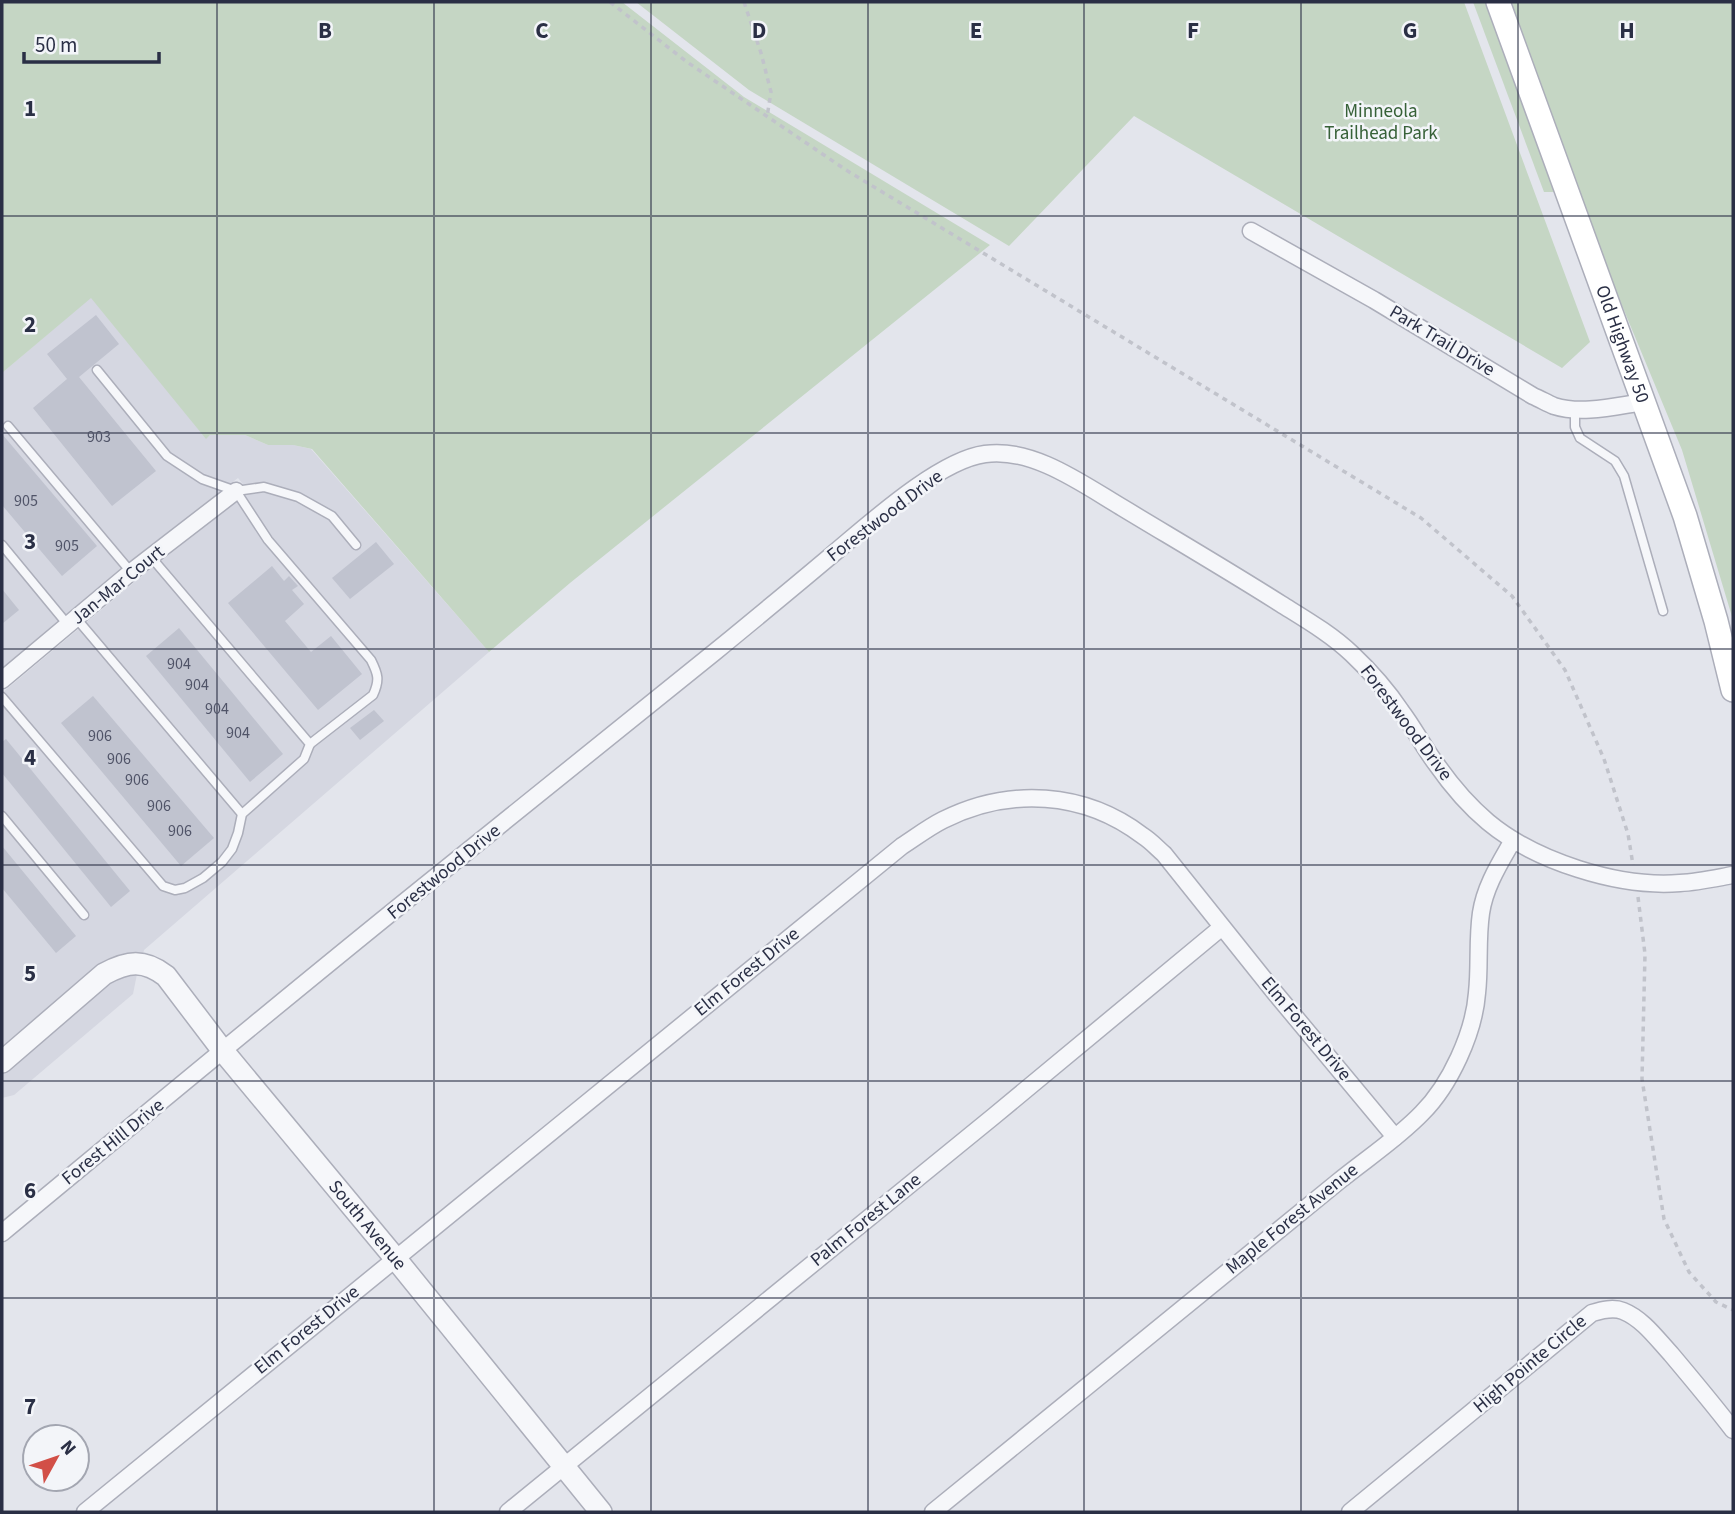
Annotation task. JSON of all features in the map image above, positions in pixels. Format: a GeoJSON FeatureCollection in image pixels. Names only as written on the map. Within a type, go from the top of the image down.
{"type":"FeatureCollection","features":[{"type":"Feature","properties":{"kind":"main road","name":"Old Highway 50"},"geometry":{"type":"LineString","coordinates":[[1498,2],[1685,516],[1733,690]]}},
{"type":"Feature","properties":{"kind":"street","name":"Park Trail Drive"},"geometry":{"type":"LineString","coordinates":[[1251,231],[1374,300],[1533,396],[1555,406],[1602,409],[1644,402]]}},
{"type":"Feature","properties":{"kind":"street","name":"Forestwood Drive"},"geometry":{"type":"LineString","coordinates":[[223,1051],[878,517],[930,478],[954,464],[975,455],[992,453],[1016,455],[1037,461],[1073,478],[1256,588],[1347,649],[1400,709],[1438,767],[1467,801],[1488,822],[1513,840],[1556,861],[1618,879],[1680,883],[1733,875]]}},
{"type":"Feature","properties":{"kind":"street","name":"Jan-Mar Court"},"geometry":{"type":"LineString","coordinates":[[2,680],[131,572],[236,491]]}},
{"type":"Feature","properties":{"kind":"street","name":"Elm Forest Drive"},"geometry":{"type":"LineString","coordinates":[[85,1512],[902,846],[942,820],[973,807],[1029,797],[1061,800],[1092,808],[1144,836],[1164,854],[1395,1137]]}},
{"type":"Feature","properties":{"kind":"street","name":"Maple Forest Avenue"},"geometry":{"type":"LineString","coordinates":[[933,1512],[1423,1112],[1438,1093],[1461,1052],[1471,1027],[1477,993],[1481,912],[1486,892],[1513,840]]}},
{"type":"Feature","properties":{"kind":"street","name":"Palm Forest Lane"},"geometry":{"type":"LineString","coordinates":[[508,1512],[1223,927]]}},
{"type":"Feature","properties":{"kind":"street","name":"South Avenue"},"geometry":{"type":"LineString","coordinates":[[2,1062],[103,974],[131,964],[156,968],[166,976],[223,1051],[601,1512]]}},
{"type":"Feature","properties":{"kind":"street","name":"Forest Hill Drive"},"geometry":{"type":"LineString","coordinates":[[2,1233],[223,1051]]}},
{"type":"Feature","properties":{"kind":"street","name":"High Pointe Circle"},"geometry":{"type":"LineString","coordinates":[[1350,1512],[1592,1313],[1603,1309],[1616,1309],[1640,1321],[1733,1430]]}},
{"type":"Feature","properties":{"kind":"lane"},"geometry":{"type":"LineString","coordinates":[[97,370],[167,456],[202,479],[236,491],[264,487],[298,497],[332,516],[356,545]]}},
{"type":"Feature","properties":{"kind":"lane"},"geometry":{"type":"LineString","coordinates":[[1575,409],[1575,427],[1580,438],[1615,461],[1624,476],[1663,611]]}},
{"type":"Feature","properties":{"kind":"lane"},"geometry":{"type":"LineString","coordinates":[[8,426],[131,572]]}},
{"type":"Feature","properties":{"kind":"lane"},"geometry":{"type":"LineString","coordinates":[[2,697],[163,886],[175,890],[185,888],[203,878],[222,862],[232,849],[242,814],[304,759],[310,744],[373,695],[377,686],[377,674],[371,660],[268,540],[236,491]]}},
{"type":"Feature","properties":{"kind":"lane"},"geometry":{"type":"LineString","coordinates":[[2,545],[242,814]]}},
{"type":"Feature","properties":{"kind":"lane"},"geometry":{"type":"LineString","coordinates":[[151,557],[310,744]]}},
{"type":"Feature","properties":{"kind":"lane"},"geometry":{"type":"LineString","coordinates":[[2,816],[83,915]]}},
{"type":"Feature","properties":{"kind":"path"},"geometry":{"type":"LineString","coordinates":[[610,2],[687,62],[846,170],[1421,518],[1512,596],[1565,670],[1604,759],[1628,834],[1645,954],[1642,1079],[1664,1219],[1689,1272],[1716,1303],[1733,1310]]}},
{"type":"Feature","properties":{"kind":"path"},"geometry":{"type":"LineString","coordinates":[[744,2],[771,92],[767,117]]}},
{"type":"Feature","properties":{"kind":"shaded area"},"geometry":{"type":"Polygon","coordinates":[[[91,297],[206,438],[210,435],[245,435],[268,445],[293,445],[311,449],[489,652],[144,950],[143,954],[122,954],[106,960],[2,1052],[2,693],[137,580],[249,492],[238,478],[125,565],[2,668],[2,373],[91,297]]]}},
{"type":"Feature","properties":{"kind":"shaded area"},"geometry":{"type":"Polygon","coordinates":[[[137,974],[133,994],[14,1095],[2,1098],[2,1073],[14,1066],[109,982],[120,976],[137,974]]]}},
{"type":"Feature","properties":{"kind":"green space"},"geometry":{"type":"Polygon","coordinates":[[[2,2],[622,2],[744,97],[990,245],[570,583],[489,652],[312,449],[293,445],[268,445],[245,435],[210,435],[206,439],[91,298],[2,373],[2,2]]]}},
{"type":"Feature","properties":{"kind":"green space","name":"Minneola Trailhead Park"},"geometry":{"type":"Polygon","coordinates":[[[636,2],[1464,2],[1590,342],[1562,368],[1134,116],[1009,246],[749,90],[636,2]]]}},
{"type":"Feature","properties":{"kind":"green space"},"geometry":{"type":"Polygon","coordinates":[[[1473,2],[1488,2],[1557,192],[1544,192],[1473,2]]]}},
{"type":"Feature","properties":{"kind":"green space"},"geometry":{"type":"Polygon","coordinates":[[[1509,2],[1733,2],[1733,620],[1682,450],[1611,279],[1509,2]]]}},
{"type":"Feature","properties":{"kind":"building"},"geometry":{"type":"Polygon","coordinates":[[[96,315],[119,344],[79,377],[156,471],[112,506],[33,408],[67,379],[47,354],[96,315]]]}},
{"type":"Feature","properties":{"kind":"building"},"geometry":{"type":"Polygon","coordinates":[[[2,434],[97,546],[62,576],[2,505],[2,434]]]}},
{"type":"Feature","properties":{"kind":"building"},"geometry":{"type":"Polygon","coordinates":[[[376,542],[394,564],[350,599],[332,578],[376,542]]]}},
{"type":"Feature","properties":{"kind":"building"},"geometry":{"type":"Polygon","coordinates":[[[272,566],[284,581],[289,576],[298,586],[292,590],[304,604],[285,621],[311,652],[331,636],[362,674],[318,710],[228,603],[272,566]]]}},
{"type":"Feature","properties":{"kind":"building"},"geometry":{"type":"Polygon","coordinates":[[[2,589],[19,610],[2,624],[2,589]]]}},
{"type":"Feature","properties":{"kind":"building"},"geometry":{"type":"Polygon","coordinates":[[[179,628],[283,754],[250,782],[146,656],[179,628]]]}},
{"type":"Feature","properties":{"kind":"building"},"geometry":{"type":"Polygon","coordinates":[[[93,696],[214,838],[181,866],[61,723],[93,696]]]}},
{"type":"Feature","properties":{"kind":"building"},"geometry":{"type":"Polygon","coordinates":[[[374,710],[384,721],[360,740],[350,728],[374,710]]]}},
{"type":"Feature","properties":{"kind":"building"},"geometry":{"type":"Polygon","coordinates":[[[6,739],[130,891],[111,907],[2,773],[2,742],[6,739]]]}},
{"type":"Feature","properties":{"kind":"building"},"geometry":{"type":"Polygon","coordinates":[[[2,846],[76,936],[56,953],[2,888],[2,846]]]}}]}
